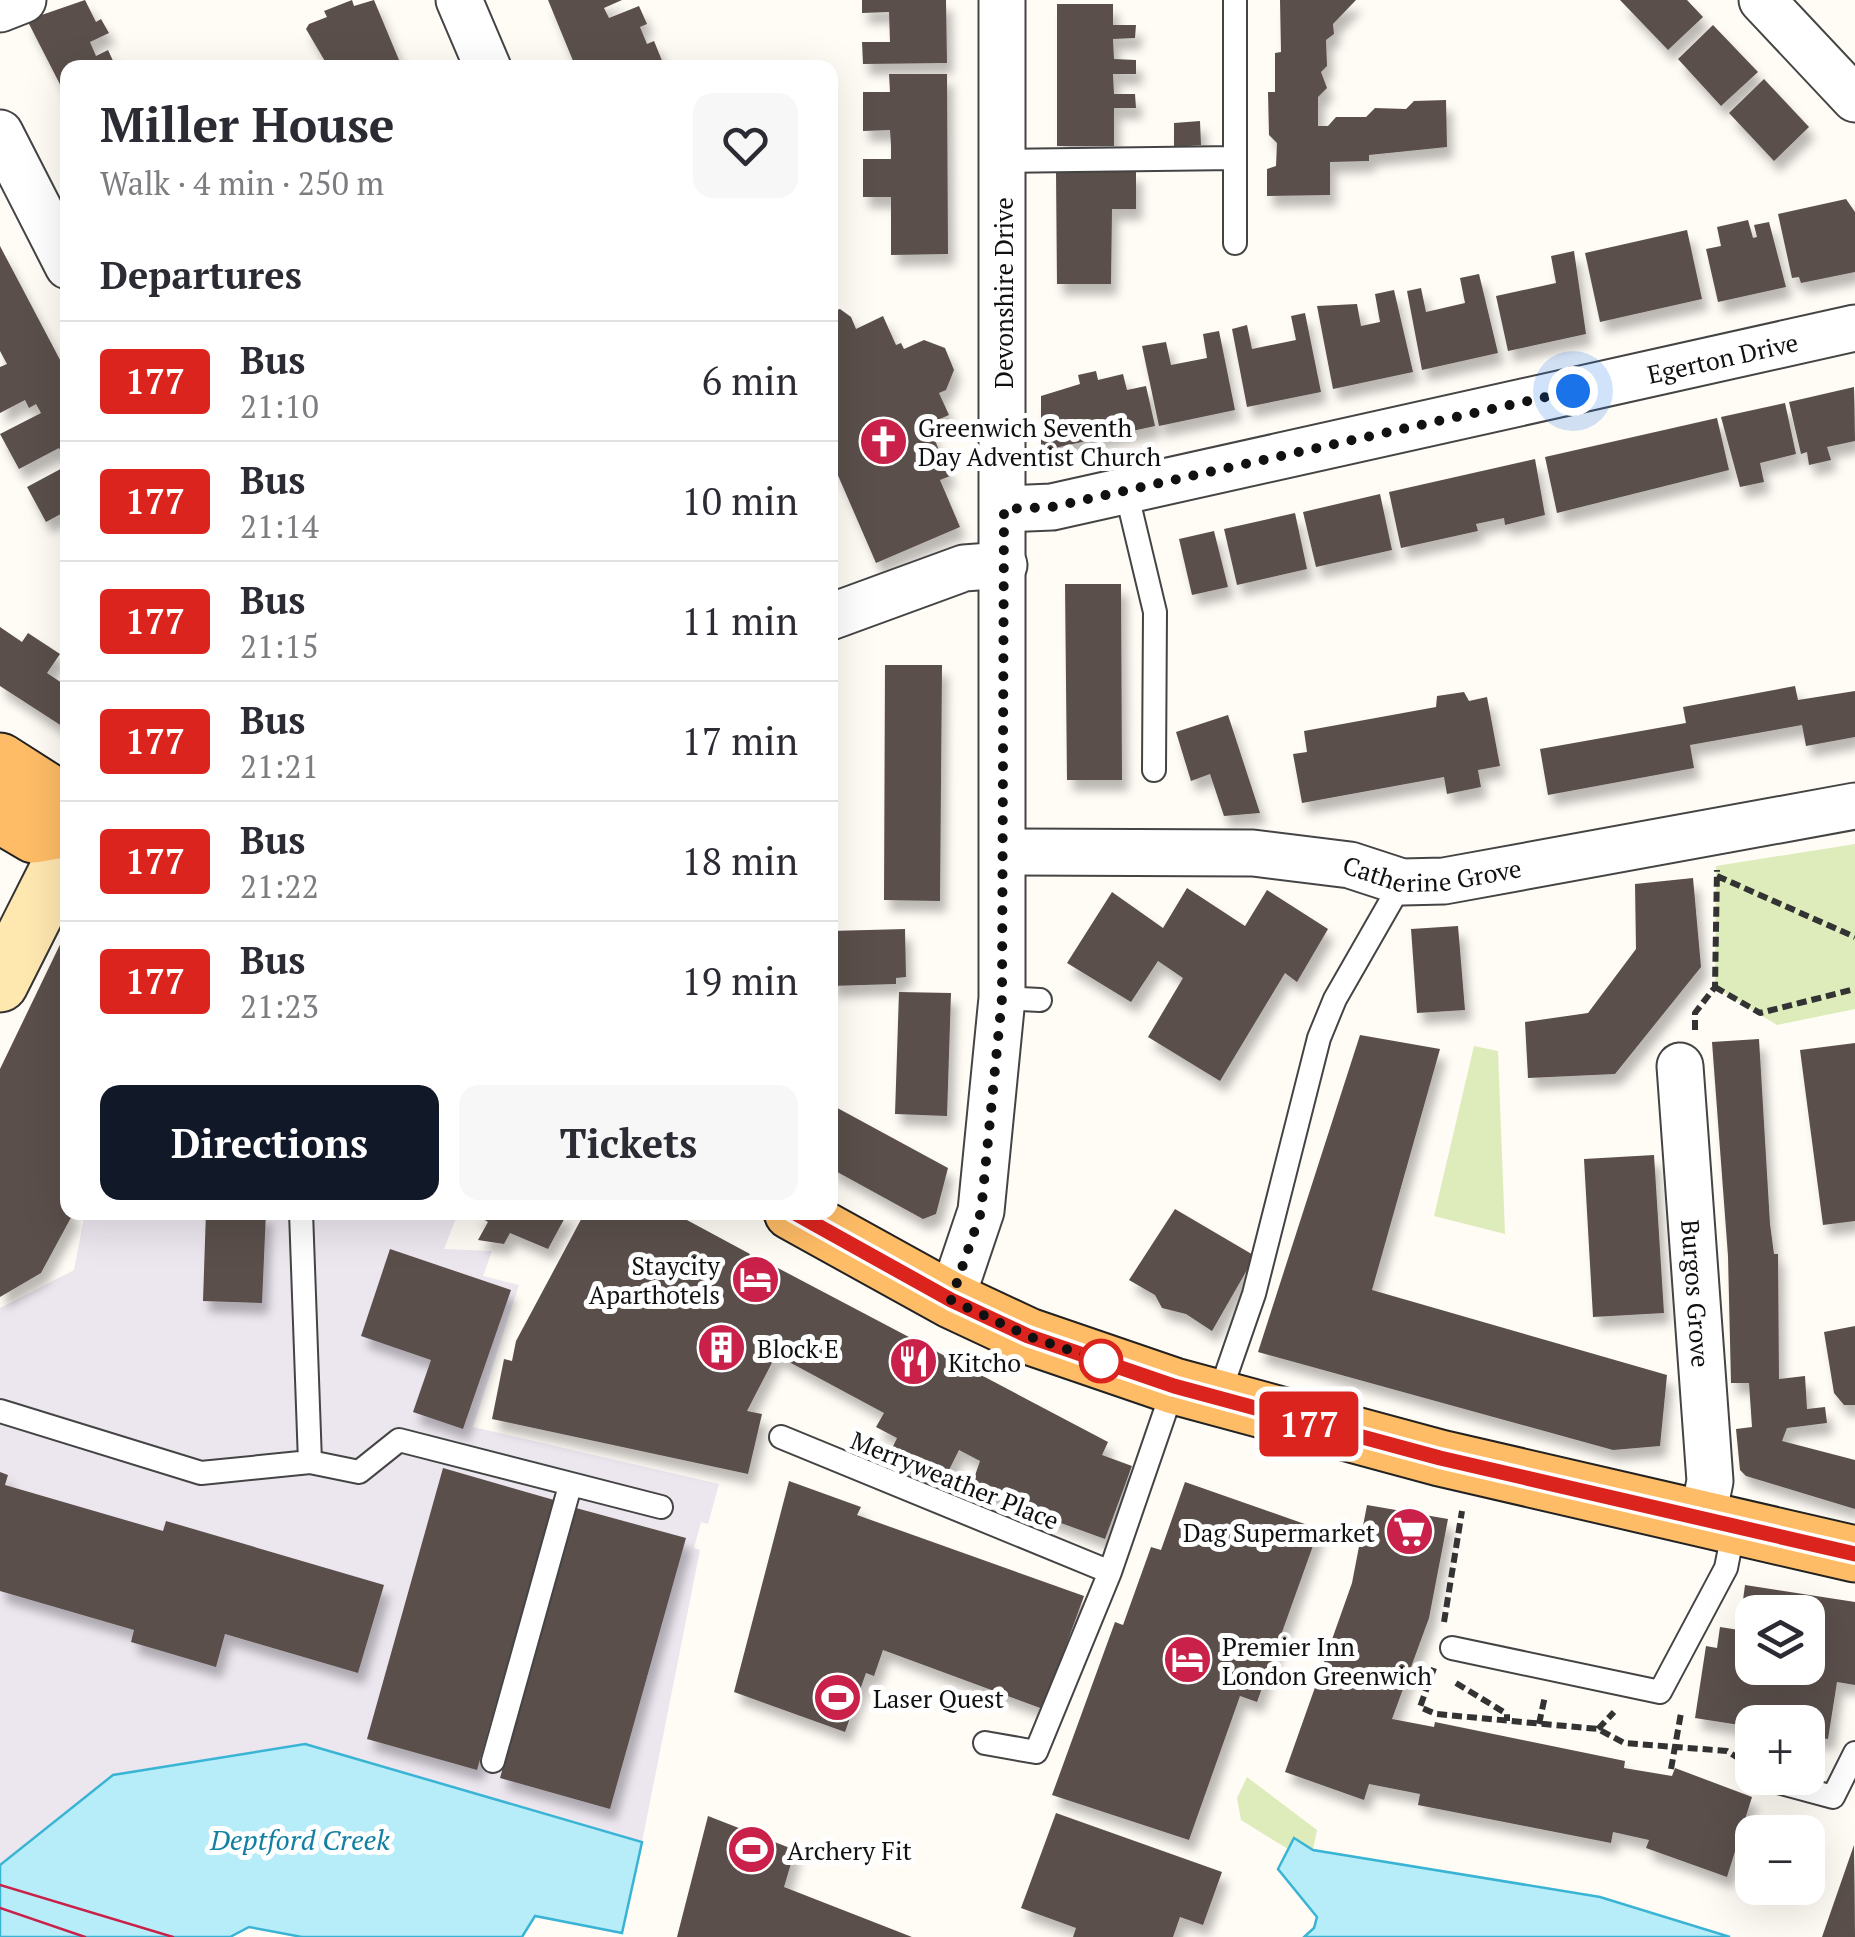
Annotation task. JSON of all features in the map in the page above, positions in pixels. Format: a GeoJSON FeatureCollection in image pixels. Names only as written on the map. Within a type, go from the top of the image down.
{"type":"FeatureCollection","features":[{"type":"Feature","properties":{"kind":"main road"},"geometry":{"type":"LineString","coordinates":[[0,761],[60,799]]}},
{"type":"Feature","properties":{"kind":"main road"},"geometry":{"type":"LineString","coordinates":[[0,815],[34,836],[60,831]]}},
{"type":"Feature","properties":{"kind":"main road"},"geometry":{"type":"LineString","coordinates":[[0,984],[60,865]]}},
{"type":"Feature","properties":{"kind":"main road"},"geometry":{"type":"LineString","coordinates":[[806,1220],[951,1300],[1028,1336],[1196,1393],[1718,1524],[1855,1554]]}},
{"type":"Feature","properties":{"kind":"street"},"geometry":{"type":"LineString","coordinates":[[0,9],[23,0]]}},
{"type":"Feature","properties":{"kind":"street"},"geometry":{"type":"LineString","coordinates":[[460,0],[485,60]]}},
{"type":"Feature","properties":{"kind":"street","name":"Devonshire Drive"},"geometry":{"type":"LineString","coordinates":[[951,1300],[981,1212],[1021,999],[1004,852],[1002,0]]}},
{"type":"Feature","properties":{"kind":"street"},"geometry":{"type":"LineString","coordinates":[[1762,0],[1855,99]]}},
{"type":"Feature","properties":{"kind":"street"},"geometry":{"type":"LineString","coordinates":[[0,133],[60,250]]}},
{"type":"Feature","properties":{"kind":"street","name":"Egerton Drive"},"geometry":{"type":"LineString","coordinates":[[1004,509],[1052,507],[1855,328]]}},
{"type":"Feature","properties":{"kind":"street"},"geometry":{"type":"LineString","coordinates":[[838,614],[964,568],[1004,565]]}},
{"type":"Feature","properties":{"kind":"street","name":"Catherine Grove"},"geometry":{"type":"LineString","coordinates":[[1004,852],[1271,854],[1350,865],[1402,882],[1444,881],[1855,806]]}},
{"type":"Feature","properties":{"kind":"street","name":"Burgos Grove"},"geometry":{"type":"LineString","coordinates":[[1680,1066],[1710,1481],[1718,1524]]}},
{"type":"Feature","properties":{"kind":"lane"},"geometry":{"type":"LineString","coordinates":[[1234,0],[1235,243]]}},
{"type":"Feature","properties":{"kind":"lane"},"geometry":{"type":"LineString","coordinates":[[1002,161],[1235,158]]}},
{"type":"Feature","properties":{"kind":"lane"},"geometry":{"type":"LineString","coordinates":[[1126,491],[1155,612],[1154,770]]}},
{"type":"Feature","properties":{"kind":"lane"},"geometry":{"type":"LineString","coordinates":[[985,1742],[1036,1752],[1110,1572],[1196,1393],[1254,1294],[1319,1038],[1335,999],[1402,882]]}},
{"type":"Feature","properties":{"kind":"lane"},"geometry":{"type":"LineString","coordinates":[[301,1220],[310,1462]]}},
{"type":"Feature","properties":{"kind":"lane"},"geometry":{"type":"LineString","coordinates":[[0,1411],[201,1473],[310,1462],[359,1472],[399,1440],[661,1507]]}},
{"type":"Feature","properties":{"kind":"lane","name":"Merryweather Place"},"geometry":{"type":"LineString","coordinates":[[781,1437],[1110,1572]]}},
{"type":"Feature","properties":{"kind":"lane"},"geometry":{"type":"LineString","coordinates":[[493,1761],[570,1486]]}},
{"type":"Feature","properties":{"kind":"lane"},"geometry":{"type":"LineString","coordinates":[[1452,1648],[1660,1692],[1726,1568],[1718,1524]]}},
{"type":"Feature","properties":{"kind":"lane"},"geometry":{"type":"LineString","coordinates":[[1825,1795],[1833,1797],[1855,1753]]}},
{"type":"Feature","properties":{"kind":"path"},"geometry":{"type":"LineString","coordinates":[[1680,1066],[1695,1046],[1695,1013],[1716,987],[1716,860]]}},
{"type":"Feature","properties":{"kind":"path"},"geometry":{"type":"LineString","coordinates":[[1717,876],[1855,938]]}},
{"type":"Feature","properties":{"kind":"path"},"geometry":{"type":"LineString","coordinates":[[1716,987],[1760,1013],[1855,989]]}},
{"type":"Feature","properties":{"kind":"path"},"geometry":{"type":"LineString","coordinates":[[1434,1669],[1507,1714],[1507,1721]]}},
{"type":"Feature","properties":{"kind":"path"},"geometry":{"type":"LineString","coordinates":[[1660,1692],[1683,1715],[1670,1769]]}},
{"type":"Feature","properties":{"kind":"shaded area"},"geometry":{"type":"Polygon","coordinates":[[[84,1220],[455,1220],[444,1249],[492,1251],[483,1276],[519,1285],[473,1427],[719,1484],[708,1524],[701,1522],[694,1548],[700,1550],[642,1842],[305,1744],[113,1775],[0,1865],[0,1308],[74,1270],[84,1220]]]}},
{"type":"Feature","properties":{"kind":"green space"},"geometry":{"type":"Polygon","coordinates":[[[1855,844],[1855,1009],[1777,1025],[1715,987],[1716,866],[1855,844]]]}},
{"type":"Feature","properties":{"kind":"green space"},"geometry":{"type":"Polygon","coordinates":[[[1474,1046],[1498,1051],[1505,1234],[1434,1216],[1474,1046]]]}},
{"type":"Feature","properties":{"kind":"green space"},"geometry":{"type":"Polygon","coordinates":[[[1247,1777],[1317,1830],[1313,1850],[1294,1839],[1288,1849],[1241,1820],[1237,1798],[1247,1777]]]}},
{"type":"Feature","properties":{"kind":"water","name":"Deptford Creek"},"geometry":{"type":"Polygon","coordinates":[[[305,1744],[642,1842],[622,1933],[535,1916],[522,1937],[302,1937],[249,1927],[230,1937],[0,1937],[0,1865],[113,1775],[305,1744]]]}},
{"type":"Feature","properties":{"kind":"water"},"geometry":{"type":"Polygon","coordinates":[[[1294,1838],[1313,1850],[1600,1897],[1730,1937],[1304,1937],[1314,1928],[1317,1917],[1278,1869],[1294,1838]]]}},
{"type":"Feature","properties":{"kind":"building"},"geometry":{"type":"Polygon","coordinates":[[[85,0],[96,22],[101,19],[109,33],[90,42],[96,56],[108,50],[113,60],[60,60],[60,84],[27,20],[85,0]]]}},
{"type":"Feature","properties":{"kind":"building"},"geometry":{"type":"Polygon","coordinates":[[[352,0],[354,6],[374,0],[399,60],[324,60],[306,29],[327,17],[324,11],[352,0]]]}},
{"type":"Feature","properties":{"kind":"building"},"geometry":{"type":"Polygon","coordinates":[[[548,0],[622,0],[604,8],[609,18],[639,6],[647,24],[640,27],[647,44],[654,41],[662,60],[573,60],[548,0]]]}},
{"type":"Feature","properties":{"kind":"building"},"geometry":{"type":"Polygon","coordinates":[[[862,0],[946,0],[947,63],[863,64],[862,42],[890,42],[889,12],[862,13],[862,0]]]}},
{"type":"Feature","properties":{"kind":"building"},"geometry":{"type":"Polygon","coordinates":[[[1280,0],[1356,0],[1333,24],[1334,34],[1326,40],[1327,66],[1321,72],[1327,88],[1318,97],[1318,126],[1328,126],[1336,117],[1366,117],[1375,108],[1406,109],[1414,101],[1446,100],[1447,147],[1369,155],[1369,161],[1330,162],[1330,195],[1267,196],[1267,169],[1276,166],[1277,143],[1269,135],[1268,92],[1275,92],[1275,53],[1281,52],[1280,0]]]}},
{"type":"Feature","properties":{"kind":"building"},"geometry":{"type":"Polygon","coordinates":[[[1620,0],[1687,0],[1703,17],[1668,50],[1620,0]]]}},
{"type":"Feature","properties":{"kind":"building"},"geometry":{"type":"Polygon","coordinates":[[[1057,4],[1113,4],[1113,25],[1136,25],[1135,38],[1113,39],[1114,59],[1136,60],[1136,74],[1113,74],[1114,94],[1135,94],[1136,108],[1114,108],[1114,146],[1057,146],[1057,4]]]}},
{"type":"Feature","properties":{"kind":"building"},"geometry":{"type":"Polygon","coordinates":[[[1713,25],[1758,72],[1721,106],[1678,59],[1713,25]]]}},
{"type":"Feature","properties":{"kind":"building"},"geometry":{"type":"Polygon","coordinates":[[[889,74],[947,74],[948,254],[891,255],[891,197],[863,197],[863,159],[891,159],[891,145],[890,130],[863,131],[863,92],[890,92],[889,74]]]}},
{"type":"Feature","properties":{"kind":"building"},"geometry":{"type":"Polygon","coordinates":[[[1764,79],[1809,127],[1774,161],[1729,113],[1764,79]]]}},
{"type":"Feature","properties":{"kind":"building"},"geometry":{"type":"Polygon","coordinates":[[[1200,121],[1201,145],[1174,147],[1174,123],[1200,121]]]}},
{"type":"Feature","properties":{"kind":"building"},"geometry":{"type":"Polygon","coordinates":[[[1136,171],[1136,209],[1112,209],[1111,284],[1057,284],[1056,172],[1136,171]]]}},
{"type":"Feature","properties":{"kind":"building"},"geometry":{"type":"Polygon","coordinates":[[[1846,199],[1855,212],[1855,272],[1801,283],[1799,277],[1792,278],[1778,214],[1846,199]]]}},
{"type":"Feature","properties":{"kind":"building"},"geometry":{"type":"Polygon","coordinates":[[[1748,220],[1753,238],[1757,237],[1754,225],[1769,222],[1786,287],[1718,302],[1706,249],[1721,246],[1717,227],[1748,220]]]}},
{"type":"Feature","properties":{"kind":"building"},"geometry":{"type":"Polygon","coordinates":[[[1687,230],[1702,299],[1600,322],[1585,253],[1687,230]]]}},
{"type":"Feature","properties":{"kind":"building"},"geometry":{"type":"Polygon","coordinates":[[[0,246],[60,360],[60,450],[19,469],[0,434],[41,413],[36,404],[29,408],[25,400],[0,413],[0,367],[7,364],[0,351],[0,246]]]}},
{"type":"Feature","properties":{"kind":"building"},"geometry":{"type":"Polygon","coordinates":[[[1574,251],[1586,334],[1508,351],[1496,296],[1556,283],[1551,256],[1574,251]]]}},
{"type":"Feature","properties":{"kind":"building"},"geometry":{"type":"Polygon","coordinates":[[[1479,274],[1498,353],[1422,370],[1407,291],[1421,288],[1426,312],[1465,303],[1460,278],[1479,274]]]}},
{"type":"Feature","properties":{"kind":"building"},"geometry":{"type":"Polygon","coordinates":[[[1394,290],[1413,372],[1333,389],[1317,306],[1357,304],[1361,326],[1380,322],[1375,294],[1394,290]]]}},
{"type":"Feature","properties":{"kind":"building","name":"Greenwich Seventh Day Adventist Church"},"geometry":{"type":"Polygon","coordinates":[[[838,310],[851,317],[856,329],[883,316],[896,345],[901,343],[904,349],[924,340],[945,348],[954,370],[946,390],[939,393],[949,415],[928,424],[950,476],[940,480],[960,527],[876,563],[838,475],[838,310]]]}},
{"type":"Feature","properties":{"kind":"building"},"geometry":{"type":"Polygon","coordinates":[[[1305,313],[1321,392],[1247,407],[1232,329],[1247,325],[1252,349],[1296,340],[1291,316],[1305,313]]]}},
{"type":"Feature","properties":{"kind":"building"},"geometry":{"type":"Polygon","coordinates":[[[1219,331],[1235,410],[1159,426],[1142,346],[1166,342],[1171,365],[1207,358],[1203,334],[1219,331]]]}},
{"type":"Feature","properties":{"kind":"building"},"geometry":{"type":"Polygon","coordinates":[[[1096,371],[1098,380],[1123,374],[1127,390],[1146,386],[1155,426],[1041,451],[1041,396],[1080,384],[1078,375],[1096,371]]]}},
{"type":"Feature","properties":{"kind":"building"},"geometry":{"type":"Polygon","coordinates":[[[1854,387],[1855,441],[1827,447],[1831,460],[1809,465],[1807,452],[1801,454],[1789,402],[1854,387]]]}},
{"type":"Feature","properties":{"kind":"building"},"geometry":{"type":"Polygon","coordinates":[[[1785,403],[1796,454],[1760,463],[1764,482],[1740,487],[1721,417],[1785,403]]]}},
{"type":"Feature","properties":{"kind":"building"},"geometry":{"type":"Polygon","coordinates":[[[1717,418],[1729,470],[1557,513],[1545,457],[1717,418]]]}},
{"type":"Feature","properties":{"kind":"building"},"geometry":{"type":"Polygon","coordinates":[[[1535,459],[1545,515],[1505,525],[1504,518],[1476,524],[1478,531],[1401,548],[1389,492],[1535,459]]]}},
{"type":"Feature","properties":{"kind":"building"},"geometry":{"type":"Polygon","coordinates":[[[60,469],[60,514],[46,522],[27,487],[60,469]]]}},
{"type":"Feature","properties":{"kind":"building"},"geometry":{"type":"Polygon","coordinates":[[[1380,494],[1392,550],[1316,567],[1303,512],[1380,494]]]}},
{"type":"Feature","properties":{"kind":"building"},"geometry":{"type":"Polygon","coordinates":[[[1295,513],[1307,569],[1237,585],[1224,529],[1295,513]]]}},
{"type":"Feature","properties":{"kind":"building"},"geometry":{"type":"Polygon","coordinates":[[[1214,531],[1228,587],[1192,595],[1179,539],[1214,531]]]}},
{"type":"Feature","properties":{"kind":"building"},"geometry":{"type":"Polygon","coordinates":[[[1065,584],[1121,584],[1122,780],[1067,780],[1065,584]]]}},
{"type":"Feature","properties":{"kind":"building"},"geometry":{"type":"Polygon","coordinates":[[[0,627],[22,642],[28,633],[60,654],[47,673],[60,682],[60,725],[0,686],[0,627]]]}},
{"type":"Feature","properties":{"kind":"building"},"geometry":{"type":"Polygon","coordinates":[[[885,665],[942,665],[940,901],[884,900],[885,665]]]}},
{"type":"Feature","properties":{"kind":"building"},"geometry":{"type":"Polygon","coordinates":[[[1795,686],[1798,700],[1855,691],[1855,737],[1806,746],[1802,725],[1690,745],[1694,768],[1548,795],[1540,749],[1686,723],[1683,707],[1795,686]]]}},
{"type":"Feature","properties":{"kind":"building"},"geometry":{"type":"Polygon","coordinates":[[[1464,692],[1469,701],[1487,697],[1500,766],[1478,770],[1481,787],[1447,794],[1444,777],[1302,803],[1293,754],[1307,752],[1304,731],[1436,707],[1437,696],[1464,692]]]}},
{"type":"Feature","properties":{"kind":"building"},"geometry":{"type":"Polygon","coordinates":[[[1228,715],[1260,813],[1224,816],[1210,774],[1191,781],[1176,732],[1228,715]]]}},
{"type":"Feature","properties":{"kind":"building"},"geometry":{"type":"Polygon","coordinates":[[[1693,878],[1701,967],[1615,1074],[1528,1078],[1525,1022],[1588,1013],[1636,949],[1635,884],[1693,878]]]}},
{"type":"Feature","properties":{"kind":"building"},"geometry":{"type":"Polygon","coordinates":[[[1187,888],[1245,926],[1267,890],[1328,929],[1297,982],[1285,973],[1220,1081],[1148,1037],[1183,978],[1158,961],[1131,1002],[1067,963],[1112,892],[1163,928],[1187,888]]]}},
{"type":"Feature","properties":{"kind":"building"},"geometry":{"type":"Polygon","coordinates":[[[1458,926],[1465,1010],[1417,1013],[1411,929],[1458,926]]]}},
{"type":"Feature","properties":{"kind":"building"},"geometry":{"type":"Polygon","coordinates":[[[905,929],[906,977],[896,978],[896,984],[838,986],[838,931],[905,929]]]}},
{"type":"Feature","properties":{"kind":"building"},"geometry":{"type":"Polygon","coordinates":[[[60,945],[60,1220],[70,1220],[41,1273],[0,1297],[0,1069],[60,945]]]}},
{"type":"Feature","properties":{"kind":"building"},"geometry":{"type":"Polygon","coordinates":[[[899,992],[951,993],[947,1116],[895,1114],[899,992]]]}},
{"type":"Feature","properties":{"kind":"building"},"geometry":{"type":"Polygon","coordinates":[[[1360,1035],[1440,1049],[1372,1290],[1667,1375],[1660,1446],[1613,1450],[1258,1352],[1360,1035]]]}},
{"type":"Feature","properties":{"kind":"building"},"geometry":{"type":"Polygon","coordinates":[[[1759,1039],[1770,1224],[1774,1254],[1778,1254],[1779,1379],[1805,1376],[1807,1409],[1825,1407],[1827,1423],[1787,1428],[1782,1441],[1855,1460],[1855,1509],[1746,1476],[1740,1470],[1736,1429],[1752,1427],[1749,1383],[1731,1383],[1728,1256],[1712,1042],[1759,1039]]]}},
{"type":"Feature","properties":{"kind":"building"},"geometry":{"type":"Polygon","coordinates":[[[1855,1043],[1855,1221],[1823,1225],[1800,1050],[1855,1043]]]}},
{"type":"Feature","properties":{"kind":"building"},"geometry":{"type":"Polygon","coordinates":[[[838,1108],[948,1168],[936,1214],[923,1219],[838,1172],[838,1108]]]}},
{"type":"Feature","properties":{"kind":"building"},"geometry":{"type":"Polygon","coordinates":[[[1654,1155],[1664,1313],[1593,1317],[1584,1159],[1654,1155]]]}},
{"type":"Feature","properties":{"kind":"building"},"geometry":{"type":"Polygon","coordinates":[[[1175,1209],[1255,1256],[1212,1331],[1186,1314],[1162,1308],[1155,1295],[1129,1280],[1175,1209]]]}},
{"type":"Feature","properties":{"kind":"building"},"geometry":{"type":"Polygon","coordinates":[[[206,1220],[266,1220],[262,1303],[203,1301],[206,1220]]]}},
{"type":"Feature","properties":{"kind":"building"},"geometry":{"type":"Polygon","coordinates":[[[485,1220],[564,1220],[548,1249],[510,1233],[504,1244],[478,1240],[488,1222],[485,1220]]]}},
{"type":"Feature","properties":{"kind":"building","name":"Block E"},"geometry":{"type":"Polygon","coordinates":[[[581,1220],[687,1220],[750,1254],[747,1260],[773,1274],[776,1267],[1108,1442],[1102,1455],[1132,1466],[1105,1539],[970,1490],[980,1461],[959,1450],[940,1488],[886,1461],[897,1438],[876,1427],[884,1413],[776,1355],[747,1411],[762,1414],[748,1474],[492,1419],[504,1359],[512,1361],[516,1341],[581,1220]]]}},
{"type":"Feature","properties":{"kind":"building"},"geometry":{"type":"Polygon","coordinates":[[[390,1249],[511,1290],[463,1429],[413,1412],[431,1360],[361,1336],[390,1249]]]}},
{"type":"Feature","properties":{"kind":"building"},"geometry":{"type":"Polygon","coordinates":[[[1855,1326],[1855,1405],[1844,1405],[1834,1393],[1824,1332],[1855,1326]]]}},
{"type":"Feature","properties":{"kind":"building"},"geometry":{"type":"Polygon","coordinates":[[[443,1468],[554,1500],[477,1770],[367,1739],[443,1468]]]}},
{"type":"Feature","properties":{"kind":"building"},"geometry":{"type":"Polygon","coordinates":[[[0,1472],[8,1475],[5,1485],[163,1531],[166,1521],[384,1585],[358,1673],[225,1634],[216,1667],[131,1642],[134,1630],[0,1591],[0,1472]]]}},
{"type":"Feature","properties":{"kind":"building"},"geometry":{"type":"Polygon","coordinates":[[[789,1481],[861,1507],[857,1515],[1084,1596],[1043,1709],[883,1650],[874,1676],[866,1673],[845,1732],[734,1692],[789,1481]]]}},
{"type":"Feature","properties":{"kind":"building","name":"Premier Inn London Greenwich"},"geometry":{"type":"Polygon","coordinates":[[[1185,1482],[1319,1529],[1257,1702],[1240,1696],[1189,1840],[1052,1795],[1115,1622],[1123,1625],[1151,1547],[1161,1550],[1185,1482]]]}},
{"type":"Feature","properties":{"kind":"building"},"geometry":{"type":"Polygon","coordinates":[[[1367,1505],[1448,1519],[1429,1618],[1392,1719],[1434,1727],[1435,1722],[1625,1761],[1624,1768],[1672,1776],[1675,1768],[1735,1791],[1735,1795],[1752,1797],[1746,1815],[1735,1815],[1735,1851],[1727,1877],[1646,1848],[1649,1840],[1613,1832],[1611,1843],[1418,1805],[1420,1794],[1369,1784],[1364,1800],[1285,1772],[1352,1583],[1367,1505]]]}},
{"type":"Feature","properties":{"kind":"building"},"geometry":{"type":"Polygon","coordinates":[[[576,1508],[686,1538],[610,1809],[500,1778],[576,1508]]]}},
{"type":"Feature","properties":{"kind":"building"},"geometry":{"type":"Polygon","coordinates":[[[1745,1585],[1810,1595],[1744,1595],[1745,1585]]]}},
{"type":"Feature","properties":{"kind":"building"},"geometry":{"type":"Polygon","coordinates":[[[1825,1597],[1855,1602],[1855,1685],[1837,1682],[1828,1739],[1825,1705],[1735,1705],[1735,1724],[1695,1718],[1706,1646],[1717,1648],[1720,1627],[1735,1629],[1735,1685],[1825,1685],[1825,1597]]]}},
{"type":"Feature","properties":{"kind":"building"},"geometry":{"type":"Polygon","coordinates":[[[1056,1813],[1222,1872],[1203,1925],[1180,1917],[1173,1937],[1073,1937],[1076,1928],[1021,1908],[1056,1813]]]}},
{"type":"Feature","properties":{"kind":"building"},"geometry":{"type":"Polygon","coordinates":[[[708,1816],[795,1850],[784,1887],[912,1937],[677,1937],[708,1816]]]}},
{"type":"Feature","properties":{"kind":"building"},"geometry":{"type":"Polygon","coordinates":[[[1854,1845],[1855,1937],[1822,1937],[1854,1845]]]}},
{"type":"Feature","properties":{"kind":"tram line"},"geometry":{"type":"LineString","coordinates":[[0,1885],[173,1937]]}},
{"type":"Feature","properties":{"kind":"tram line"},"geometry":{"type":"LineString","coordinates":[[0,1908],[85,1937]]}},
{"type":"Feature","properties":{"kind":"bus line","name":"177"},"geometry":{"type":"LineString","coordinates":[[807,1220],[951,1300],[1028,1336],[1174,1386],[1440,1458],[1855,1554]]}},
{"type":"Feature","properties":{"kind":"place","name":"Greenwich Seventh Day Adventist Church"},"geometry":{"type":"Point","coordinates":[883,441]}},
{"type":"Feature","properties":{"kind":"place","name":"Staycity Aparthotels"},"geometry":{"type":"Point","coordinates":[755,1279]}},
{"type":"Feature","properties":{"kind":"place","name":"Block E"},"geometry":{"type":"Point","coordinates":[722,1348]}},
{"type":"Feature","properties":{"kind":"place","name":"Kitcho"},"geometry":{"type":"Point","coordinates":[913,1362]}},
{"type":"Feature","properties":{"kind":"place","name":"Dag Supermarket"},"geometry":{"type":"Point","coordinates":[1410,1532]}},
{"type":"Feature","properties":{"kind":"place","name":"Premier Inn London Greenwich"},"geometry":{"type":"Point","coordinates":[1187,1660]}},
{"type":"Feature","properties":{"kind":"place","name":"Laser Quest"},"geometry":{"type":"Point","coordinates":[838,1698]}},
{"type":"Feature","properties":{"kind":"place","name":"Archery Fit"},"geometry":{"type":"Point","coordinates":[752,1850]}},
{"type":"Feature","properties":{"kind":"route"},"geometry":{"type":"LineString","coordinates":[[1101,1361],[1028,1336],[951,1300],[981,1212],[1002,998],[1004,509],[1052,507],[1573,391]]}}]}
